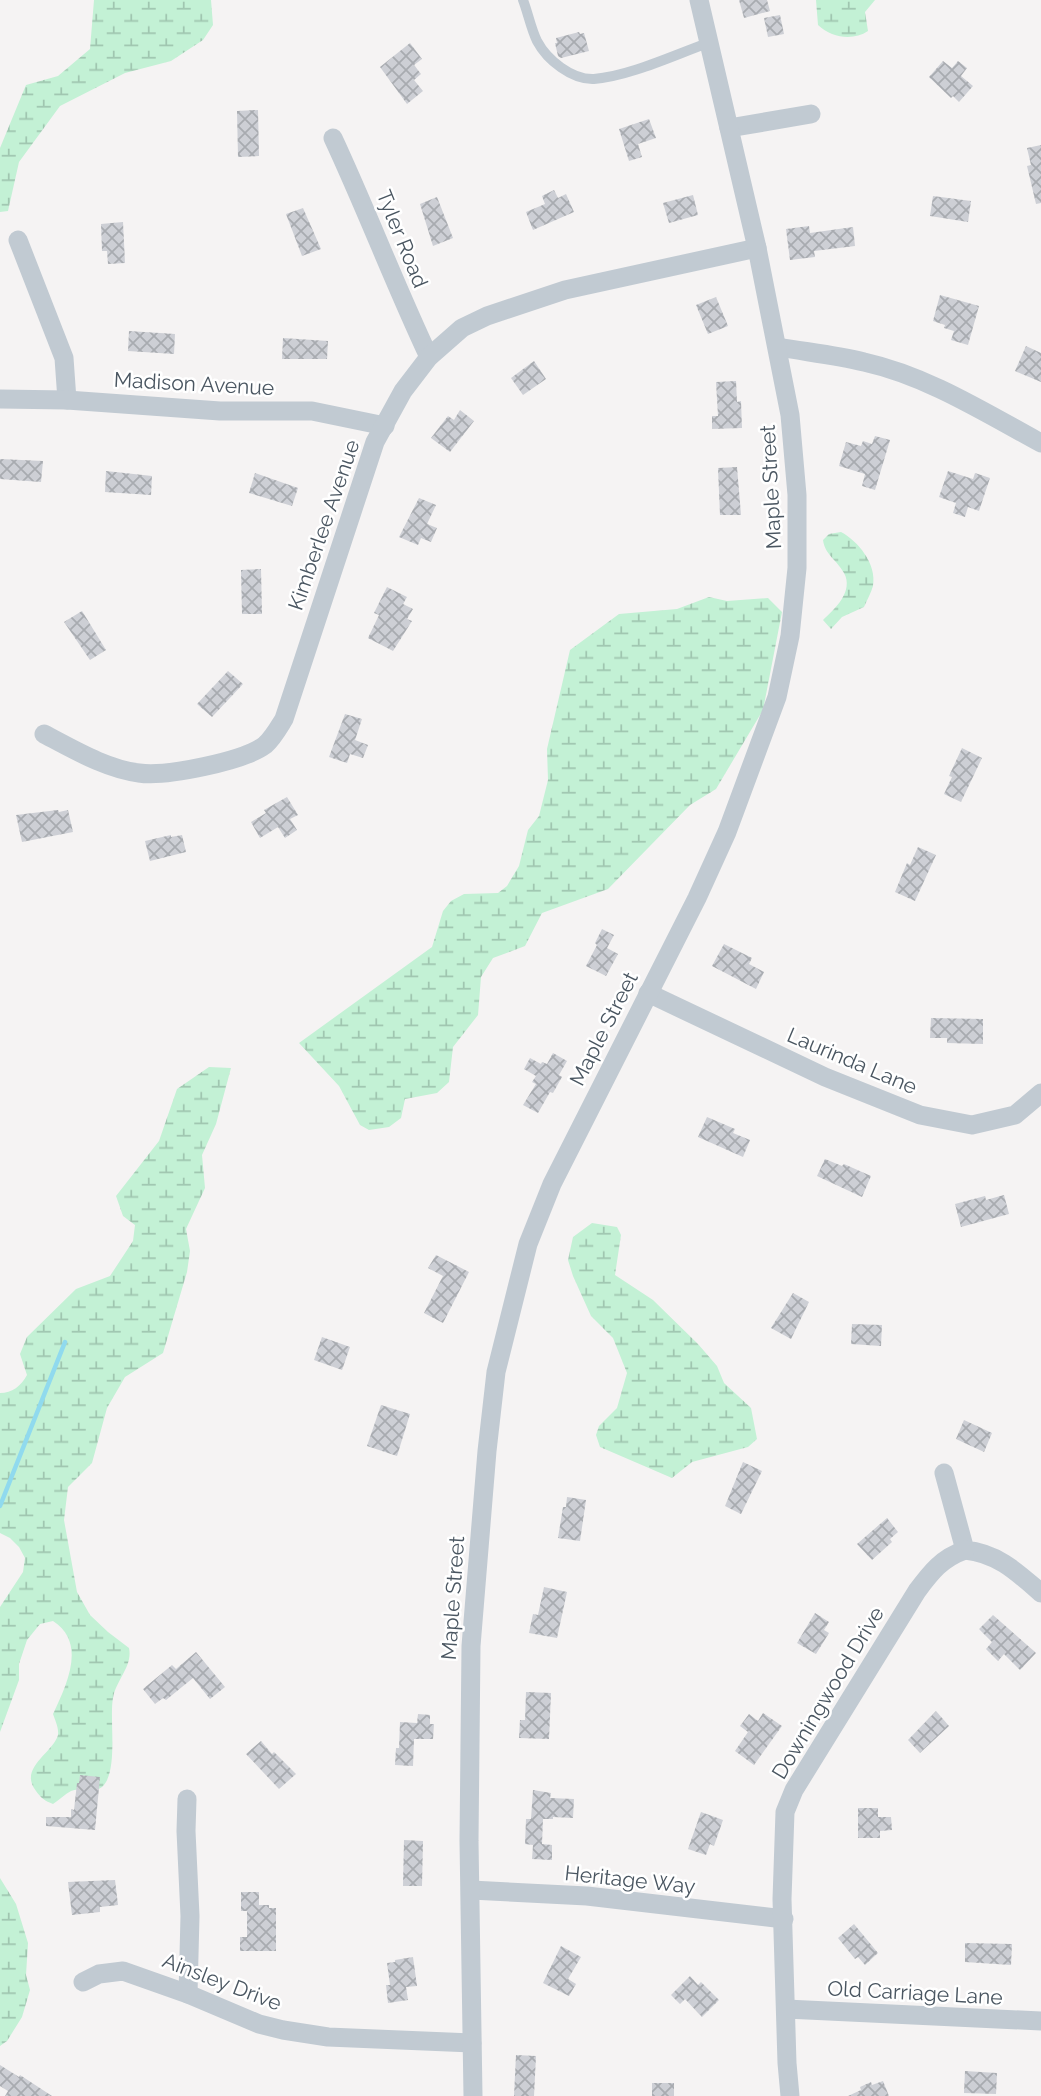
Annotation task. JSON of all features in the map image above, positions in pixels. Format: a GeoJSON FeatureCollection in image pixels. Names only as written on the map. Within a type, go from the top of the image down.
{"type":"FeatureCollection","features":[{"type":"Feature","properties":{"kind":"street","name":"Maple Street"},"geometry":{"type":"LineString","coordinates":[[473,2096],[471,1646],[496,1372],[513,1294],[528,1244],[552,1184],[698,898],[727,832],[777,697],[790,636],[797,568],[797,495],[790,415],[757,248],[699,0]]}},
{"type":"Feature","properties":{"kind":"street"},"geometry":{"type":"LineString","coordinates":[[729,128],[811,114]]}},
{"type":"Feature","properties":{"kind":"street","name":"Tyler Road"},"geometry":{"type":"LineString","coordinates":[[333,138],[368,213],[398,293],[429,358]]}},
{"type":"Feature","properties":{"kind":"street"},"geometry":{"type":"LineString","coordinates":[[18,240],[64,358],[67,400]]}},
{"type":"Feature","properties":{"kind":"street","name":"Kimberlee Avenue"},"geometry":{"type":"LineString","coordinates":[[44,734],[92,758],[140,774],[175,771],[231,760],[265,744],[284,719],[374,442],[403,391],[429,358],[463,328],[565,290],[757,248]]}},
{"type":"Feature","properties":{"kind":"street"},"geometry":{"type":"LineString","coordinates":[[778,347],[865,362],[904,374],[943,390],[1041,443]]}},
{"type":"Feature","properties":{"kind":"street","name":"Madison Avenue"},"geometry":{"type":"LineString","coordinates":[[0,399],[67,400],[220,411],[312,411],[385,426]]}},
{"type":"Feature","properties":{"kind":"street","name":"Laurinda Lane"},"geometry":{"type":"LineString","coordinates":[[648,993],[825,1076],[919,1115],[972,1125],[1015,1115],[1041,1093]]}},
{"type":"Feature","properties":{"kind":"street"},"geometry":{"type":"LineString","coordinates":[[944,1473],[965,1549],[997,1558],[1041,1593]]}},
{"type":"Feature","properties":{"kind":"street","name":"Downingwood Drive"},"geometry":{"type":"LineString","coordinates":[[790,2096],[786,2063],[785,1812],[794,1790],[916,1591],[949,1555],[965,1549]]}},
{"type":"Feature","properties":{"kind":"street"},"geometry":{"type":"LineString","coordinates":[[187,1799],[190,1916],[188,1994]]}},
{"type":"Feature","properties":{"kind":"street","name":"Heritage Way"},"geometry":{"type":"LineString","coordinates":[[471,1890],[587,1896],[784,1919]]}},
{"type":"Feature","properties":{"kind":"street","name":"Ainsley Drive"},"geometry":{"type":"LineString","coordinates":[[83,1982],[99,1974],[123,1971],[188,1994],[259,2024],[283,2030],[328,2037],[472,2043]]}},
{"type":"Feature","properties":{"kind":"street","name":"Old Carriage Lane"},"geometry":{"type":"LineString","coordinates":[[786,2009],[1041,2021]]}},
{"type":"Feature","properties":{"kind":"lane"},"geometry":{"type":"LineString","coordinates":[[523,0],[537,42],[567,72],[591,79],[619,74],[708,43]]}},
{"type":"Feature","properties":{"kind":"green space"},"geometry":{"type":"Polygon","coordinates":[[[94,0],[211,0],[213,25],[203,40],[171,61],[125,73],[60,106],[19,162],[8,211],[0,212],[0,148],[26,85],[58,76],[90,49],[94,0]]]}},
{"type":"Feature","properties":{"kind":"green space"},"geometry":{"type":"Polygon","coordinates":[[[816,0],[875,0],[865,12],[868,31],[849,37],[830,33],[818,25],[816,0]]]}},
{"type":"Feature","properties":{"kind":"green space"},"geometry":{"type":"Polygon","coordinates":[[[841,532],[854,541],[865,554],[872,570],[873,586],[864,607],[842,617],[831,629],[823,620],[842,599],[847,586],[844,573],[826,550],[823,540],[829,534],[841,532]]]}},
{"type":"Feature","properties":{"kind":"green space"},"geometry":{"type":"Polygon","coordinates":[[[709,597],[727,601],[768,598],[782,612],[763,710],[716,789],[690,805],[608,889],[542,913],[525,946],[493,958],[481,977],[478,1015],[453,1047],[449,1082],[437,1093],[405,1099],[401,1118],[389,1127],[369,1130],[360,1125],[339,1086],[299,1043],[432,947],[443,911],[451,901],[464,894],[498,893],[507,886],[519,866],[528,830],[539,816],[548,780],[547,749],[570,650],[619,614],[677,609],[709,597]]]}},
{"type":"Feature","properties":{"kind":"green space"},"geometry":{"type":"Polygon","coordinates":[[[209,1067],[231,1068],[216,1124],[202,1155],[205,1188],[186,1229],[190,1251],[187,1272],[163,1353],[125,1377],[107,1408],[92,1463],[68,1487],[64,1520],[77,1592],[90,1615],[129,1648],[130,1655],[113,1698],[112,1758],[107,1780],[98,1789],[71,1791],[53,1804],[38,1793],[31,1775],[58,1735],[53,1714],[71,1665],[69,1641],[63,1630],[53,1621],[40,1624],[27,1640],[19,1664],[19,1680],[0,1732],[0,1607],[23,1572],[25,1558],[10,1538],[0,1533],[0,1393],[16,1388],[27,1375],[20,1354],[27,1337],[76,1289],[110,1276],[133,1241],[135,1225],[123,1216],[116,1196],[159,1141],[177,1089],[209,1067]]]}},
{"type":"Feature","properties":{"kind":"green space"},"geometry":{"type":"Polygon","coordinates":[[[592,1223],[617,1227],[621,1235],[615,1275],[653,1300],[698,1344],[717,1366],[724,1383],[751,1408],[757,1439],[748,1447],[692,1462],[672,1478],[600,1447],[596,1435],[599,1426],[617,1408],[627,1373],[613,1338],[591,1316],[568,1260],[573,1237],[592,1223]]]}},
{"type":"Feature","properties":{"kind":"green space"},"geometry":{"type":"Polygon","coordinates":[[[0,1878],[16,1904],[28,1943],[26,1975],[30,1990],[22,2017],[7,2041],[0,2046],[0,1878]]]}},
{"type":"Feature","properties":{"kind":"building"},"geometry":{"type":"Polygon","coordinates":[[[739,0],[767,0],[770,11],[744,18],[739,0]]]}},
{"type":"Feature","properties":{"kind":"building"},"geometry":{"type":"Polygon","coordinates":[[[780,15],[784,34],[768,37],[764,18],[780,15]]]}},
{"type":"Feature","properties":{"kind":"building"},"geometry":{"type":"Polygon","coordinates":[[[584,33],[589,51],[561,58],[558,56],[556,38],[584,33]]]}},
{"type":"Feature","properties":{"kind":"building"},"geometry":{"type":"Polygon","coordinates":[[[410,43],[422,59],[414,65],[421,74],[414,80],[423,91],[407,104],[380,67],[410,43]]]}},
{"type":"Feature","properties":{"kind":"building"},"geometry":{"type":"Polygon","coordinates":[[[943,61],[952,68],[958,61],[967,68],[961,76],[973,86],[959,102],[929,77],[943,61]]]}},
{"type":"Feature","properties":{"kind":"building"},"geometry":{"type":"Polygon","coordinates":[[[258,110],[259,156],[238,157],[237,111],[258,110]]]}},
{"type":"Feature","properties":{"kind":"building"},"geometry":{"type":"Polygon","coordinates":[[[649,119],[656,138],[638,144],[642,157],[629,161],[619,129],[649,119]]]}},
{"type":"Feature","properties":{"kind":"building"},"geometry":{"type":"Polygon","coordinates":[[[1041,145],[1041,203],[1036,204],[1027,166],[1031,165],[1027,148],[1041,145]]]}},
{"type":"Feature","properties":{"kind":"building"},"geometry":{"type":"Polygon","coordinates":[[[554,190],[558,198],[566,194],[574,212],[533,230],[526,212],[545,204],[542,196],[554,190]]]}},
{"type":"Feature","properties":{"kind":"building"},"geometry":{"type":"Polygon","coordinates":[[[693,195],[698,215],[669,223],[663,203],[693,195]]]}},
{"type":"Feature","properties":{"kind":"building"},"geometry":{"type":"Polygon","coordinates":[[[933,196],[971,201],[968,222],[930,216],[933,196]]]}},
{"type":"Feature","properties":{"kind":"building"},"geometry":{"type":"Polygon","coordinates":[[[437,197],[453,238],[433,246],[420,204],[437,197]]]}},
{"type":"Feature","properties":{"kind":"building"},"geometry":{"type":"Polygon","coordinates":[[[303,208],[321,249],[302,256],[286,214],[303,208]]]}},
{"type":"Feature","properties":{"kind":"building"},"geometry":{"type":"Polygon","coordinates":[[[123,222],[125,263],[108,264],[107,251],[102,251],[101,224],[123,222]]]}},
{"type":"Feature","properties":{"kind":"building"},"geometry":{"type":"Polygon","coordinates":[[[809,226],[810,233],[853,227],[855,246],[814,251],[815,257],[790,260],[786,229],[809,226]]]}},
{"type":"Feature","properties":{"kind":"building"},"geometry":{"type":"Polygon","coordinates":[[[940,295],[979,306],[968,345],[951,340],[954,331],[933,321],[940,295]]]}},
{"type":"Feature","properties":{"kind":"building"},"geometry":{"type":"Polygon","coordinates":[[[716,297],[728,326],[708,334],[696,305],[716,297]]]}},
{"type":"Feature","properties":{"kind":"building"},"geometry":{"type":"Polygon","coordinates":[[[129,331],[175,334],[174,354],[128,351],[129,331]]]}},
{"type":"Feature","properties":{"kind":"building"},"geometry":{"type":"Polygon","coordinates":[[[283,338],[328,341],[327,359],[282,359],[283,338]]]}},
{"type":"Feature","properties":{"kind":"building"},"geometry":{"type":"Polygon","coordinates":[[[1026,346],[1041,353],[1041,382],[1015,371],[1026,346]]]}},
{"type":"Feature","properties":{"kind":"building"},"geometry":{"type":"Polygon","coordinates":[[[534,361],[546,379],[523,395],[511,378],[534,361]]]}},
{"type":"Feature","properties":{"kind":"building"},"geometry":{"type":"Polygon","coordinates":[[[736,381],[737,402],[741,401],[742,428],[712,429],[712,416],[718,416],[716,382],[736,381]]]}},
{"type":"Feature","properties":{"kind":"building"},"geometry":{"type":"Polygon","coordinates":[[[460,410],[474,421],[450,452],[431,438],[448,416],[454,420],[460,410]]]}},
{"type":"Feature","properties":{"kind":"building"},"geometry":{"type":"Polygon","coordinates":[[[875,436],[890,440],[875,490],[862,486],[865,474],[839,466],[846,442],[861,446],[863,441],[872,444],[875,436]]]}},
{"type":"Feature","properties":{"kind":"building"},"geometry":{"type":"Polygon","coordinates":[[[0,459],[43,461],[41,482],[0,479],[0,459]]]}},
{"type":"Feature","properties":{"kind":"building"},"geometry":{"type":"Polygon","coordinates":[[[737,467],[741,515],[720,515],[718,468],[737,467]]]}},
{"type":"Feature","properties":{"kind":"building"},"geometry":{"type":"Polygon","coordinates":[[[106,471],[152,476],[151,495],[105,492],[106,471]]]}},
{"type":"Feature","properties":{"kind":"building"},"geometry":{"type":"Polygon","coordinates":[[[948,471],[973,479],[975,473],[990,478],[979,511],[968,507],[965,517],[953,513],[956,503],[939,497],[948,471]]]}},
{"type":"Feature","properties":{"kind":"building"},"geometry":{"type":"Polygon","coordinates":[[[255,473],[298,488],[292,506],[249,493],[255,473]]]}},
{"type":"Feature","properties":{"kind":"building"},"geometry":{"type":"Polygon","coordinates":[[[419,498],[436,505],[427,524],[437,528],[431,542],[421,538],[418,545],[399,537],[419,498]]]}},
{"type":"Feature","properties":{"kind":"building"},"geometry":{"type":"Polygon","coordinates":[[[261,569],[262,614],[242,614],[241,570],[261,569]]]}},
{"type":"Feature","properties":{"kind":"building"},"geometry":{"type":"Polygon","coordinates":[[[387,587],[407,597],[403,604],[413,609],[407,619],[412,621],[393,651],[368,638],[379,615],[374,613],[387,587]]]}},
{"type":"Feature","properties":{"kind":"building"},"geometry":{"type":"Polygon","coordinates":[[[82,611],[106,650],[90,660],[64,622],[82,611]]]}},
{"type":"Feature","properties":{"kind":"building"},"geometry":{"type":"Polygon","coordinates":[[[228,671],[243,684],[212,717],[197,704],[228,671]]]}},
{"type":"Feature","properties":{"kind":"building"},"geometry":{"type":"Polygon","coordinates":[[[345,714],[362,719],[355,740],[368,745],[363,758],[350,754],[347,763],[329,757],[345,714]]]}},
{"type":"Feature","properties":{"kind":"building"},"geometry":{"type":"Polygon","coordinates":[[[962,748],[982,758],[961,802],[944,794],[962,748]]]}},
{"type":"Feature","properties":{"kind":"building"},"geometry":{"type":"Polygon","coordinates":[[[287,797],[298,815],[290,819],[297,830],[285,838],[278,827],[260,838],[251,822],[266,813],[264,810],[287,797]]]}},
{"type":"Feature","properties":{"kind":"building"},"geometry":{"type":"Polygon","coordinates":[[[68,810],[73,832],[22,842],[16,815],[68,810]]]}},
{"type":"Feature","properties":{"kind":"building"},"geometry":{"type":"Polygon","coordinates":[[[182,835],[186,852],[150,861],[145,841],[182,835]]]}},
{"type":"Feature","properties":{"kind":"building"},"geometry":{"type":"Polygon","coordinates":[[[918,847],[936,855],[915,901],[895,892],[907,863],[910,865],[918,847]]]}},
{"type":"Feature","properties":{"kind":"building"},"geometry":{"type":"Polygon","coordinates":[[[602,929],[614,935],[607,948],[618,954],[606,976],[586,966],[602,929]]]}},
{"type":"Feature","properties":{"kind":"building"},"geometry":{"type":"Polygon","coordinates":[[[724,944],[752,958],[749,964],[764,972],[756,989],[712,966],[724,944]]]}},
{"type":"Feature","properties":{"kind":"building"},"geometry":{"type":"Polygon","coordinates":[[[931,1018],[983,1019],[983,1044],[947,1043],[947,1038],[930,1038],[931,1018]]]}},
{"type":"Feature","properties":{"kind":"building"},"geometry":{"type":"Polygon","coordinates":[[[553,1053],[567,1061],[559,1075],[562,1077],[538,1113],[523,1105],[536,1084],[532,1082],[536,1076],[524,1069],[530,1058],[547,1064],[553,1053]]]}},
{"type":"Feature","properties":{"kind":"building"},"geometry":{"type":"Polygon","coordinates":[[[707,1117],[735,1129],[733,1133],[750,1140],[743,1157],[698,1137],[707,1117]]]}},
{"type":"Feature","properties":{"kind":"building"},"geometry":{"type":"Polygon","coordinates":[[[825,1159],[871,1176],[862,1197],[817,1176],[825,1159]]]}},
{"type":"Feature","properties":{"kind":"building"},"geometry":{"type":"Polygon","coordinates":[[[1004,1195],[1009,1214],[961,1227],[955,1204],[985,1196],[986,1200],[1004,1195]]]}},
{"type":"Feature","properties":{"kind":"building"},"geometry":{"type":"Polygon","coordinates":[[[436,1255],[469,1272],[443,1323],[424,1313],[443,1276],[428,1268],[436,1255]]]}},
{"type":"Feature","properties":{"kind":"building"},"geometry":{"type":"Polygon","coordinates":[[[793,1293],[809,1302],[791,1339],[771,1328],[793,1293]]]}},
{"type":"Feature","properties":{"kind":"building"},"geometry":{"type":"Polygon","coordinates":[[[852,1324],[882,1325],[881,1346],[851,1344],[852,1324]]]}},
{"type":"Feature","properties":{"kind":"building"},"geometry":{"type":"Polygon","coordinates":[[[322,1337],[350,1347],[342,1370],[314,1360],[322,1337]]]}},
{"type":"Feature","properties":{"kind":"building"},"geometry":{"type":"Polygon","coordinates":[[[381,1405],[410,1414],[397,1456],[367,1446],[381,1405]]]}},
{"type":"Feature","properties":{"kind":"building"},"geometry":{"type":"Polygon","coordinates":[[[964,1420],[992,1433],[984,1452],[956,1439],[964,1420]]]}},
{"type":"Feature","properties":{"kind":"building"},"geometry":{"type":"Polygon","coordinates":[[[743,1462],[762,1471],[741,1514],[725,1506],[743,1462]]]}},
{"type":"Feature","properties":{"kind":"building"},"geometry":{"type":"Polygon","coordinates":[[[567,1497],[586,1500],[580,1541],[558,1538],[567,1497]]]}},
{"type":"Feature","properties":{"kind":"building"},"geometry":{"type":"Polygon","coordinates":[[[887,1518],[898,1532],[890,1539],[892,1542],[872,1560],[857,1544],[887,1518]]]}},
{"type":"Feature","properties":{"kind":"building"},"geometry":{"type":"Polygon","coordinates":[[[544,1587],[567,1592],[557,1638],[529,1633],[533,1614],[538,1615],[544,1587]]]}},
{"type":"Feature","properties":{"kind":"building"},"geometry":{"type":"Polygon","coordinates":[[[815,1613],[829,1622],[824,1630],[829,1633],[816,1654],[797,1643],[815,1613]]]}},
{"type":"Feature","properties":{"kind":"building"},"geometry":{"type":"Polygon","coordinates":[[[993,1615],[1036,1653],[1020,1670],[1004,1654],[998,1661],[986,1649],[992,1642],[979,1629],[993,1615]]]}},
{"type":"Feature","properties":{"kind":"building"},"geometry":{"type":"Polygon","coordinates":[[[196,1652],[225,1687],[210,1699],[193,1678],[166,1700],[163,1698],[155,1704],[143,1689],[172,1665],[176,1669],[196,1652]]]}},
{"type":"Feature","properties":{"kind":"building"},"geometry":{"type":"Polygon","coordinates":[[[526,1692],[551,1693],[549,1739],[519,1738],[520,1720],[525,1720],[526,1692]]]}},
{"type":"Feature","properties":{"kind":"building"},"geometry":{"type":"Polygon","coordinates":[[[936,1711],[949,1726],[920,1753],[908,1740],[936,1711]]]}},
{"type":"Feature","properties":{"kind":"building"},"geometry":{"type":"Polygon","coordinates":[[[763,1713],[782,1726],[754,1765],[735,1751],[748,1732],[740,1726],[749,1714],[758,1721],[763,1713]]]}},
{"type":"Feature","properties":{"kind":"building"},"geometry":{"type":"Polygon","coordinates":[[[418,1714],[430,1715],[430,1724],[434,1724],[433,1739],[414,1739],[413,1766],[395,1765],[400,1722],[417,1723],[418,1714]]]}},
{"type":"Feature","properties":{"kind":"building"},"geometry":{"type":"Polygon","coordinates":[[[261,1741],[296,1774],[279,1789],[246,1754],[261,1741]]]}},
{"type":"Feature","properties":{"kind":"building"},"geometry":{"type":"Polygon","coordinates":[[[80,1775],[100,1777],[95,1830],[46,1826],[46,1817],[71,1817],[80,1775]]]}},
{"type":"Feature","properties":{"kind":"building"},"geometry":{"type":"Polygon","coordinates":[[[533,1790],[551,1793],[550,1798],[574,1799],[573,1818],[543,1819],[542,1844],[552,1845],[552,1860],[532,1859],[533,1845],[525,1844],[526,1819],[531,1819],[533,1790]]]}},
{"type":"Feature","properties":{"kind":"building"},"geometry":{"type":"Polygon","coordinates":[[[858,1808],[878,1808],[878,1817],[891,1817],[892,1830],[880,1831],[880,1838],[858,1838],[858,1808]]]}},
{"type":"Feature","properties":{"kind":"building"},"geometry":{"type":"Polygon","coordinates":[[[701,1812],[723,1820],[714,1846],[710,1844],[706,1855],[688,1849],[701,1812]]]}},
{"type":"Feature","properties":{"kind":"building"},"geometry":{"type":"Polygon","coordinates":[[[404,1840],[423,1841],[422,1886],[403,1886],[404,1840]]]}},
{"type":"Feature","properties":{"kind":"building"},"geometry":{"type":"Polygon","coordinates":[[[115,1880],[118,1905],[100,1907],[100,1912],[72,1915],[68,1882],[115,1880]]]}},
{"type":"Feature","properties":{"kind":"building"},"geometry":{"type":"Polygon","coordinates":[[[241,1892],[259,1892],[259,1905],[276,1908],[276,1951],[240,1951],[240,1937],[247,1937],[247,1911],[241,1911],[241,1892]]]}},
{"type":"Feature","properties":{"kind":"building"},"geometry":{"type":"Polygon","coordinates":[[[854,1924],[878,1953],[865,1965],[858,1957],[855,1959],[838,1938],[854,1924]]]}},
{"type":"Feature","properties":{"kind":"building"},"geometry":{"type":"Polygon","coordinates":[[[965,1943],[1012,1944],[1011,1965],[965,1962],[965,1943]]]}},
{"type":"Feature","properties":{"kind":"building"},"geometry":{"type":"Polygon","coordinates":[[[561,1946],[581,1957],[568,1979],[576,1984],[569,1996],[543,1983],[561,1946]]]}},
{"type":"Feature","properties":{"kind":"building"},"geometry":{"type":"Polygon","coordinates":[[[413,1957],[417,1986],[406,1987],[408,2000],[388,2003],[386,1985],[390,1985],[387,1963],[413,1957]]]}},
{"type":"Feature","properties":{"kind":"building"},"geometry":{"type":"Polygon","coordinates":[[[690,1976],[698,1985],[701,1982],[719,2000],[702,2017],[685,1999],[680,2004],[671,1995],[690,1976]]]}},
{"type":"Feature","properties":{"kind":"building"},"geometry":{"type":"Polygon","coordinates":[[[516,2055],[536,2056],[534,2096],[514,2096],[516,2055]]]}},
{"type":"Feature","properties":{"kind":"building"},"geometry":{"type":"Polygon","coordinates":[[[0,2065],[52,2096],[5,2096],[8,2091],[0,2086],[0,2065]]]}},
{"type":"Feature","properties":{"kind":"building"},"geometry":{"type":"Polygon","coordinates":[[[965,2071],[997,2073],[996,2094],[964,2093],[965,2071]]]}},
{"type":"Feature","properties":{"kind":"building"},"geometry":{"type":"Polygon","coordinates":[[[883,2081],[889,2096],[848,2096],[871,2082],[872,2085],[883,2081]]]}},
{"type":"Feature","properties":{"kind":"building"},"geometry":{"type":"Polygon","coordinates":[[[652,2083],[674,2083],[674,2096],[652,2096],[652,2083]]]}},
{"type":"Feature","properties":{"kind":"waterway"},"geometry":{"type":"LineString","coordinates":[[0,1506],[65,1342]]}}]}
